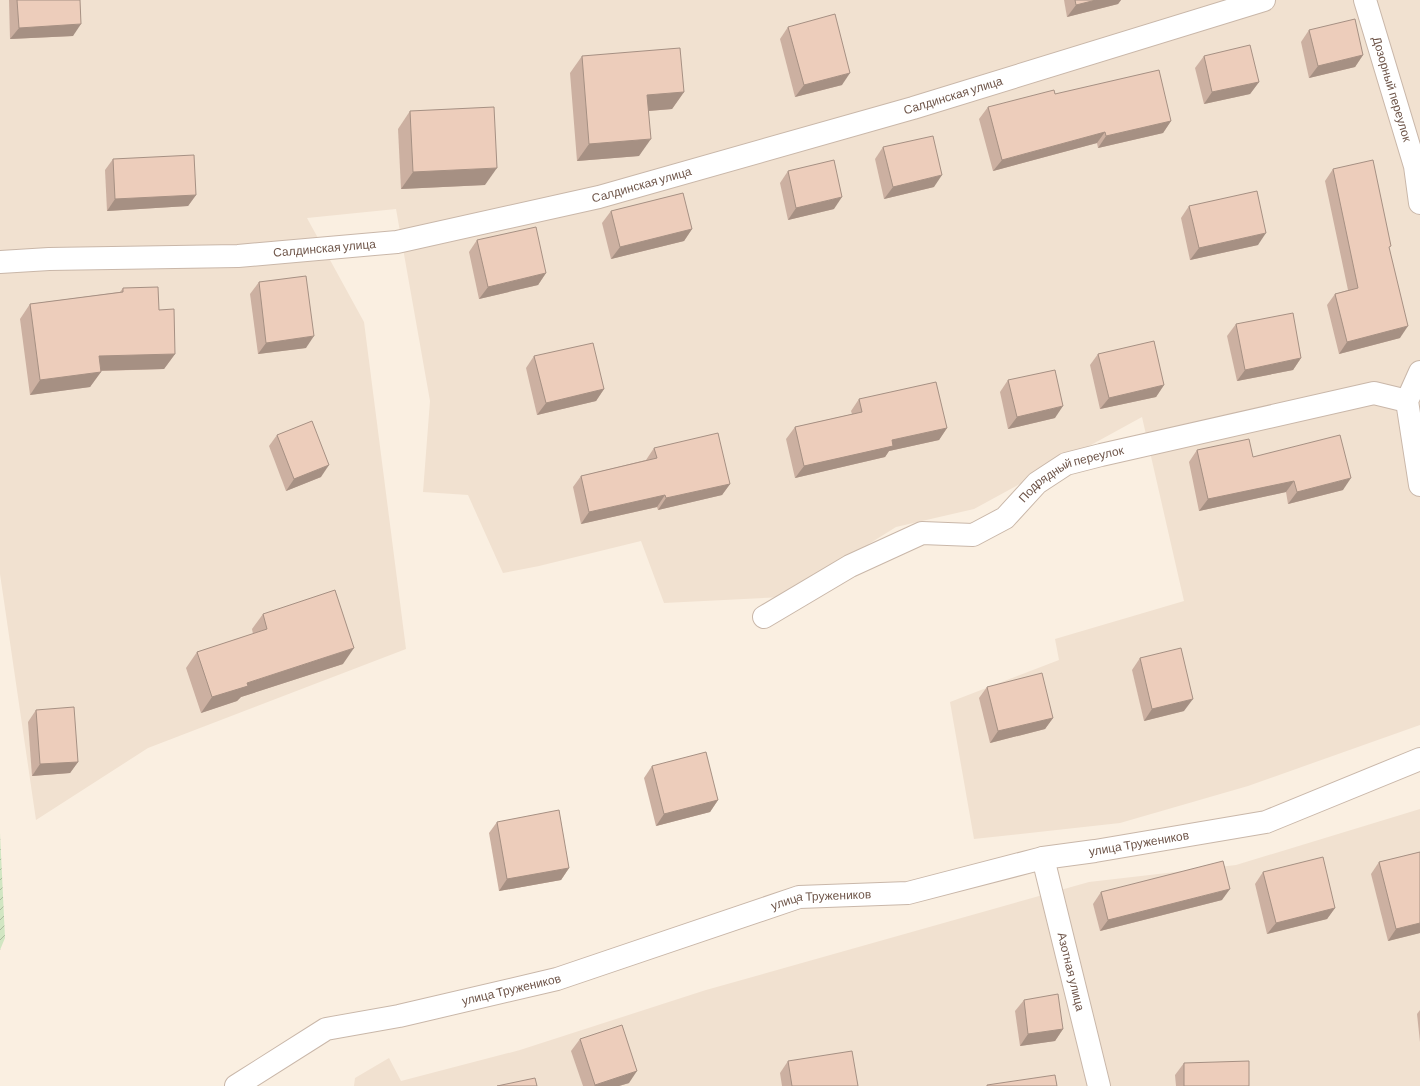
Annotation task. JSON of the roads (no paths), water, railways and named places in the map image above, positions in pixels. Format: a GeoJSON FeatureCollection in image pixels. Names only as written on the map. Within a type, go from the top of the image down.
{"type":"FeatureCollection","features":[{"type":"Feature","properties":{"kind":"street","name":"Салдинская улица"},"geometry":{"type":"LineString","coordinates":[[0,262],[57,259],[238,256],[397,242],[599,197],[913,108],[1264,0]]}},
{"type":"Feature","properties":{"kind":"street","name":"Дозорный переулок"},"geometry":{"type":"LineString","coordinates":[[1364,0],[1415,166],[1420,203]]}},
{"type":"Feature","properties":{"kind":"street"},"geometry":{"type":"LineString","coordinates":[[1420,372],[1406,401],[1420,485]]}},
{"type":"Feature","properties":{"kind":"street","name":"Подрядный переулок"},"geometry":{"type":"LineString","coordinates":[[764,617],[850,566],[922,533],[973,535],[1005,518],[1037,483],[1066,464],[1374,393],[1406,401]]}},
{"type":"Feature","properties":{"kind":"street","name":"улица Тружеников"},"geometry":{"type":"LineString","coordinates":[[236,1086],[326,1029],[400,1016],[557,979],[799,897],[908,893],[1043,858],[1095,851],[1266,822],[1420,759]]}},
{"type":"Feature","properties":{"kind":"street","name":"Азотная улица"},"geometry":{"type":"LineString","coordinates":[[1043,858],[1099,1086]]}}]}
